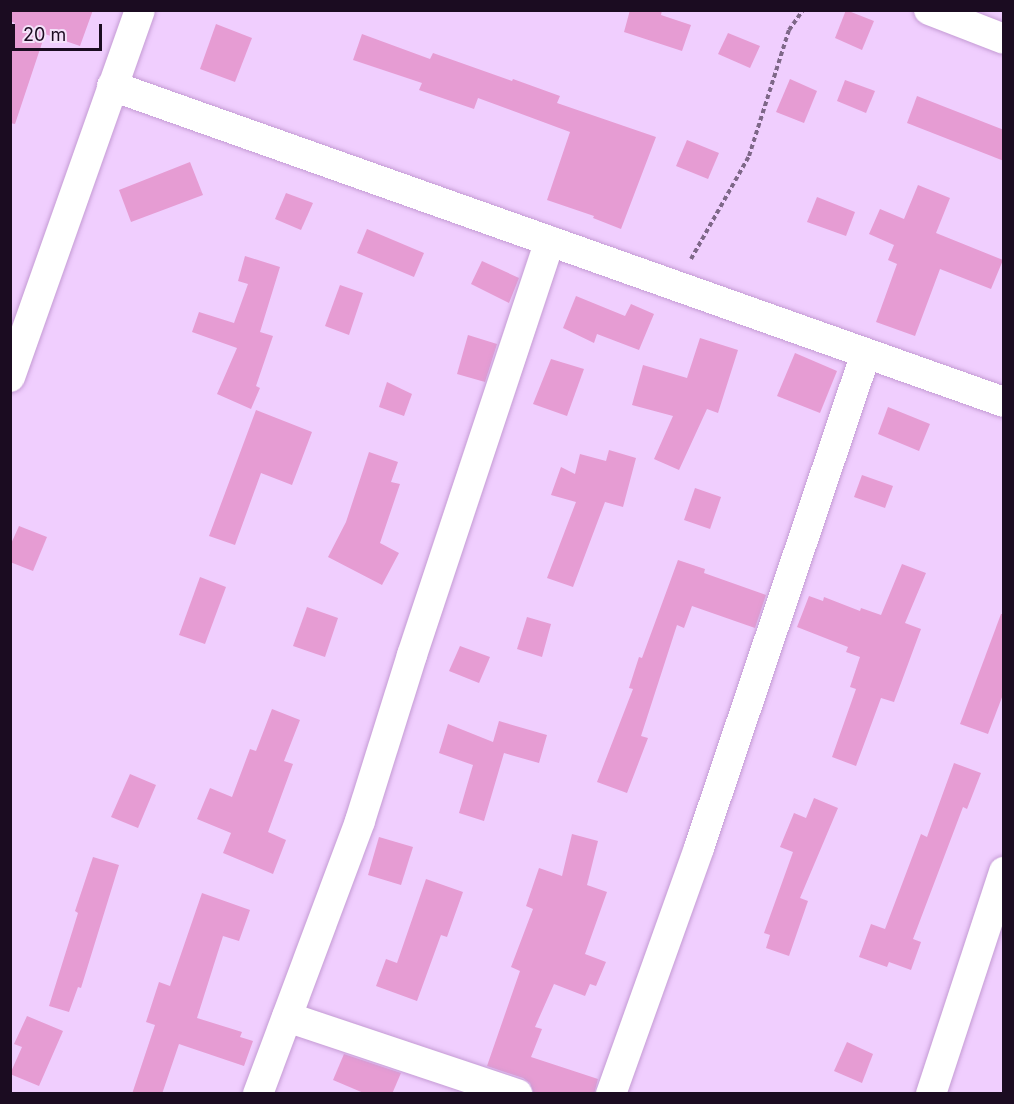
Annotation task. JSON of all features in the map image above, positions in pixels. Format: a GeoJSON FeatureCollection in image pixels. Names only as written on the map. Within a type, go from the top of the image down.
{"type":"FeatureCollection","features":[{"type":"Feature","properties":{"kind":"street"},"geometry":{"type":"LineString","coordinates":[[10,377],[140,10]]}},
{"type":"Feature","properties":{"kind":"street"},"geometry":{"type":"LineString","coordinates":[[929,10],[1004,39]]}},
{"type":"Feature","properties":{"kind":"street"},"geometry":{"type":"LineString","coordinates":[[112,86],[1004,402]]}},
{"type":"Feature","properties":{"kind":"street"},"geometry":{"type":"LineString","coordinates":[[258,1094],[360,821],[412,655],[550,241]]}},
{"type":"Feature","properties":{"kind":"street"},"geometry":{"type":"LineString","coordinates":[[610,1094],[699,848],[866,353]]}},
{"type":"Feature","properties":{"kind":"street"},"geometry":{"type":"LineString","coordinates":[[931,1094],[1004,872]]}},
{"type":"Feature","properties":{"kind":"street"},"geometry":{"type":"LineString","coordinates":[[287,1017],[517,1094]]}},
{"type":"Feature","properties":{"kind":"path"},"geometry":{"type":"LineString","coordinates":[[675,286],[749,156],[789,30],[803,10]]}},
{"type":"Feature","properties":{"kind":"building"},"geometry":{"type":"Polygon","coordinates":[[[10,10],[93,10],[80,46],[45,34],[15,124],[10,123],[10,35],[15,23],[10,21],[10,10]]]}},
{"type":"Feature","properties":{"kind":"building"},"geometry":{"type":"Polygon","coordinates":[[[630,10],[662,10],[661,15],[691,25],[682,51],[624,32],[630,10]]]}},
{"type":"Feature","properties":{"kind":"building"},"geometry":{"type":"Polygon","coordinates":[[[846,10],[874,21],[862,50],[835,38],[846,10]]]}},
{"type":"Feature","properties":{"kind":"building"},"geometry":{"type":"Polygon","coordinates":[[[216,24],[252,38],[235,82],[200,69],[216,24]]]}},
{"type":"Feature","properties":{"kind":"building"},"geometry":{"type":"Polygon","coordinates":[[[728,33],[760,46],[750,68],[718,54],[728,33]]]}},
{"type":"Feature","properties":{"kind":"building"},"geometry":{"type":"Polygon","coordinates":[[[362,34],[430,59],[433,53],[512,81],[513,79],[560,96],[557,103],[656,137],[621,229],[593,218],[594,216],[547,200],[570,132],[478,98],[474,109],[419,90],[422,83],[353,60],[362,34]]]}},
{"type":"Feature","properties":{"kind":"building"},"geometry":{"type":"Polygon","coordinates":[[[790,79],[817,91],[804,123],[776,112],[790,79]]]}},
{"type":"Feature","properties":{"kind":"building"},"geometry":{"type":"Polygon","coordinates":[[[845,80],[875,91],[866,113],[837,101],[845,80]]]}},
{"type":"Feature","properties":{"kind":"building"},"geometry":{"type":"Polygon","coordinates":[[[917,96],[1004,130],[1004,161],[907,123],[917,96]]]}},
{"type":"Feature","properties":{"kind":"building"},"geometry":{"type":"Polygon","coordinates":[[[687,140],[719,153],[708,179],[676,166],[687,140]]]}},
{"type":"Feature","properties":{"kind":"building"},"geometry":{"type":"Polygon","coordinates":[[[190,162],[203,195],[131,222],[119,190],[190,162]]]}},
{"type":"Feature","properties":{"kind":"building"},"geometry":{"type":"Polygon","coordinates":[[[918,185],[950,198],[936,233],[1003,260],[991,289],[940,269],[915,336],[876,322],[897,264],[888,260],[894,245],[869,234],[880,209],[904,219],[918,185]]]}},
{"type":"Feature","properties":{"kind":"building"},"geometry":{"type":"Polygon","coordinates":[[[286,193],[313,203],[301,230],[275,219],[286,193]]]}},
{"type":"Feature","properties":{"kind":"building"},"geometry":{"type":"Polygon","coordinates":[[[817,197],[855,212],[846,236],[807,222],[817,197]]]}},
{"type":"Feature","properties":{"kind":"building"},"geometry":{"type":"Polygon","coordinates":[[[367,229],[424,253],[414,277],[357,253],[367,229]]]}},
{"type":"Feature","properties":{"kind":"building"},"geometry":{"type":"Polygon","coordinates":[[[245,256],[280,267],[260,332],[273,336],[256,386],[260,388],[251,409],[217,394],[237,348],[192,332],[199,312],[234,323],[248,284],[238,281],[245,256]]]}},
{"type":"Feature","properties":{"kind":"building"},"geometry":{"type":"Polygon","coordinates":[[[482,261],[519,278],[509,303],[471,284],[482,261]]]}},
{"type":"Feature","properties":{"kind":"building"},"geometry":{"type":"Polygon","coordinates":[[[340,285],[363,293],[349,335],[325,326],[340,285]]]}},
{"type":"Feature","properties":{"kind":"building"},"geometry":{"type":"Polygon","coordinates":[[[576,296],[625,316],[631,304],[654,314],[639,350],[597,334],[594,343],[563,328],[576,296]]]}},
{"type":"Feature","properties":{"kind":"building"},"geometry":{"type":"Polygon","coordinates":[[[468,335],[497,344],[485,382],[457,374],[468,335]]]}},
{"type":"Feature","properties":{"kind":"building"},"geometry":{"type":"Polygon","coordinates":[[[700,338],[738,350],[718,413],[707,409],[679,470],[654,459],[673,416],[632,405],[643,365],[687,378],[700,338]]]}},
{"type":"Feature","properties":{"kind":"building"},"geometry":{"type":"Polygon","coordinates":[[[795,353],[837,371],[820,413],[777,396],[795,353]]]}},
{"type":"Feature","properties":{"kind":"building"},"geometry":{"type":"Polygon","coordinates":[[[551,359],[584,369],[567,416],[533,404],[551,359]]]}},
{"type":"Feature","properties":{"kind":"building"},"geometry":{"type":"Polygon","coordinates":[[[387,382],[412,394],[404,416],[379,407],[387,382]]]}},
{"type":"Feature","properties":{"kind":"building"},"geometry":{"type":"Polygon","coordinates":[[[888,407],[930,424],[919,451],[878,434],[888,407]]]}},
{"type":"Feature","properties":{"kind":"building"},"geometry":{"type":"Polygon","coordinates":[[[256,410],[312,432],[292,485],[261,473],[235,545],[209,536],[256,410]]]}},
{"type":"Feature","properties":{"kind":"building"},"geometry":{"type":"Polygon","coordinates":[[[609,450],[636,458],[623,507],[605,502],[573,587],[547,578],[576,502],[551,495],[561,467],[575,474],[580,454],[606,461],[609,450]]]}},
{"type":"Feature","properties":{"kind":"building"},"geometry":{"type":"Polygon","coordinates":[[[369,452],[398,462],[391,482],[400,484],[380,543],[399,553],[382,585],[328,557],[346,522],[369,452]]]}},
{"type":"Feature","properties":{"kind":"building"},"geometry":{"type":"Polygon","coordinates":[[[862,475],[893,486],[885,508],[854,497],[862,475]]]}},
{"type":"Feature","properties":{"kind":"building"},"geometry":{"type":"Polygon","coordinates":[[[695,488],[721,497],[710,529],[684,520],[695,488]]]}},
{"type":"Feature","properties":{"kind":"building"},"geometry":{"type":"Polygon","coordinates":[[[19,526],[47,537],[33,571],[10,562],[10,546],[19,526]]]}},
{"type":"Feature","properties":{"kind":"building"},"geometry":{"type":"Polygon","coordinates":[[[678,560],[705,569],[704,573],[766,595],[755,628],[692,606],[684,628],[677,625],[641,736],[648,738],[627,793],[597,782],[633,689],[629,688],[639,657],[642,658],[678,560]]]}},
{"type":"Feature","properties":{"kind":"building"},"geometry":{"type":"Polygon","coordinates":[[[902,564],[926,573],[905,623],[921,629],[894,702],[881,698],[856,766],[832,757],[856,689],[850,687],[860,657],[846,652],[848,647],[797,627],[809,596],[823,601],[824,597],[860,611],[861,608],[881,615],[902,564]]]}},
{"type":"Feature","properties":{"kind":"building"},"geometry":{"type":"Polygon","coordinates":[[[200,577],[226,587],[205,644],[179,635],[200,577]]]}},
{"type":"Feature","properties":{"kind":"building"},"geometry":{"type":"Polygon","coordinates":[[[307,607],[338,618],[325,657],[293,646],[307,607]]]}},
{"type":"Feature","properties":{"kind":"building"},"geometry":{"type":"Polygon","coordinates":[[[1001,614],[1004,614],[1004,692],[988,734],[960,724],[1001,614]]]}},
{"type":"Feature","properties":{"kind":"building"},"geometry":{"type":"Polygon","coordinates":[[[527,617],[551,624],[542,657],[517,649],[527,617]]]}},
{"type":"Feature","properties":{"kind":"building"},"geometry":{"type":"Polygon","coordinates":[[[460,646],[490,657],[479,683],[449,671],[460,646]]]}},
{"type":"Feature","properties":{"kind":"building"},"geometry":{"type":"Polygon","coordinates":[[[272,709],[300,720],[284,761],[293,764],[268,832],[286,840],[273,874],[223,853],[231,833],[197,819],[210,788],[232,797],[250,749],[256,751],[272,709]]]}},
{"type":"Feature","properties":{"kind":"building"},"geometry":{"type":"Polygon","coordinates":[[[499,721],[547,735],[539,763],[504,753],[484,821],[459,813],[473,765],[439,753],[448,724],[493,742],[499,721]]]}},
{"type":"Feature","properties":{"kind":"building"},"geometry":{"type":"Polygon","coordinates":[[[954,763],[981,773],[967,809],[963,807],[913,939],[921,942],[911,970],[889,962],[887,967],[859,957],[871,924],[885,929],[921,834],[927,837],[954,763]]]}},
{"type":"Feature","properties":{"kind":"building"},"geometry":{"type":"Polygon","coordinates":[[[130,774],[156,785],[138,828],[111,817],[130,774]]]}},
{"type":"Feature","properties":{"kind":"building"},"geometry":{"type":"Polygon","coordinates":[[[814,798],[838,808],[800,898],[808,901],[789,956],[766,948],[770,935],[764,933],[793,852],[780,847],[794,813],[806,818],[814,798]]]}},
{"type":"Feature","properties":{"kind":"building"},"geometry":{"type":"Polygon","coordinates":[[[572,834],[598,841],[587,885],[607,892],[585,954],[606,962],[596,986],[590,984],[585,996],[554,984],[535,1027],[542,1029],[531,1057],[598,1079],[594,1094],[534,1094],[530,1083],[523,1078],[487,1066],[520,971],[511,967],[533,909],[526,906],[539,868],[562,876],[572,834]]]}},
{"type":"Feature","properties":{"kind":"building"},"geometry":{"type":"Polygon","coordinates":[[[379,837],[413,847],[401,885],[368,875],[379,837]]]}},
{"type":"Feature","properties":{"kind":"building"},"geometry":{"type":"Polygon","coordinates":[[[93,857],[119,865],[81,988],[78,987],[69,1012],[49,1006],[78,913],[75,911],[93,857]]]}},
{"type":"Feature","properties":{"kind":"building"},"geometry":{"type":"Polygon","coordinates":[[[426,879],[463,892],[447,937],[441,935],[417,1001],[376,986],[386,959],[397,963],[426,879]]]}},
{"type":"Feature","properties":{"kind":"building"},"geometry":{"type":"Polygon","coordinates":[[[202,893],[250,910],[239,941],[223,936],[197,1018],[242,1032],[240,1037],[253,1041],[244,1066],[179,1044],[162,1094],[132,1094],[155,1025],[146,1022],[159,982],[170,986],[202,893]]]}},
{"type":"Feature","properties":{"kind":"building"},"geometry":{"type":"Polygon","coordinates":[[[27,1016],[63,1031],[39,1086],[10,1074],[22,1047],[14,1044],[27,1016]]]}},
{"type":"Feature","properties":{"kind":"building"},"geometry":{"type":"Polygon","coordinates":[[[847,1042],[873,1054],[862,1083],[834,1071],[847,1042]]]}},
{"type":"Feature","properties":{"kind":"building"},"geometry":{"type":"Polygon","coordinates":[[[344,1054],[401,1073],[392,1094],[366,1094],[333,1080],[344,1054]]]}}]}
